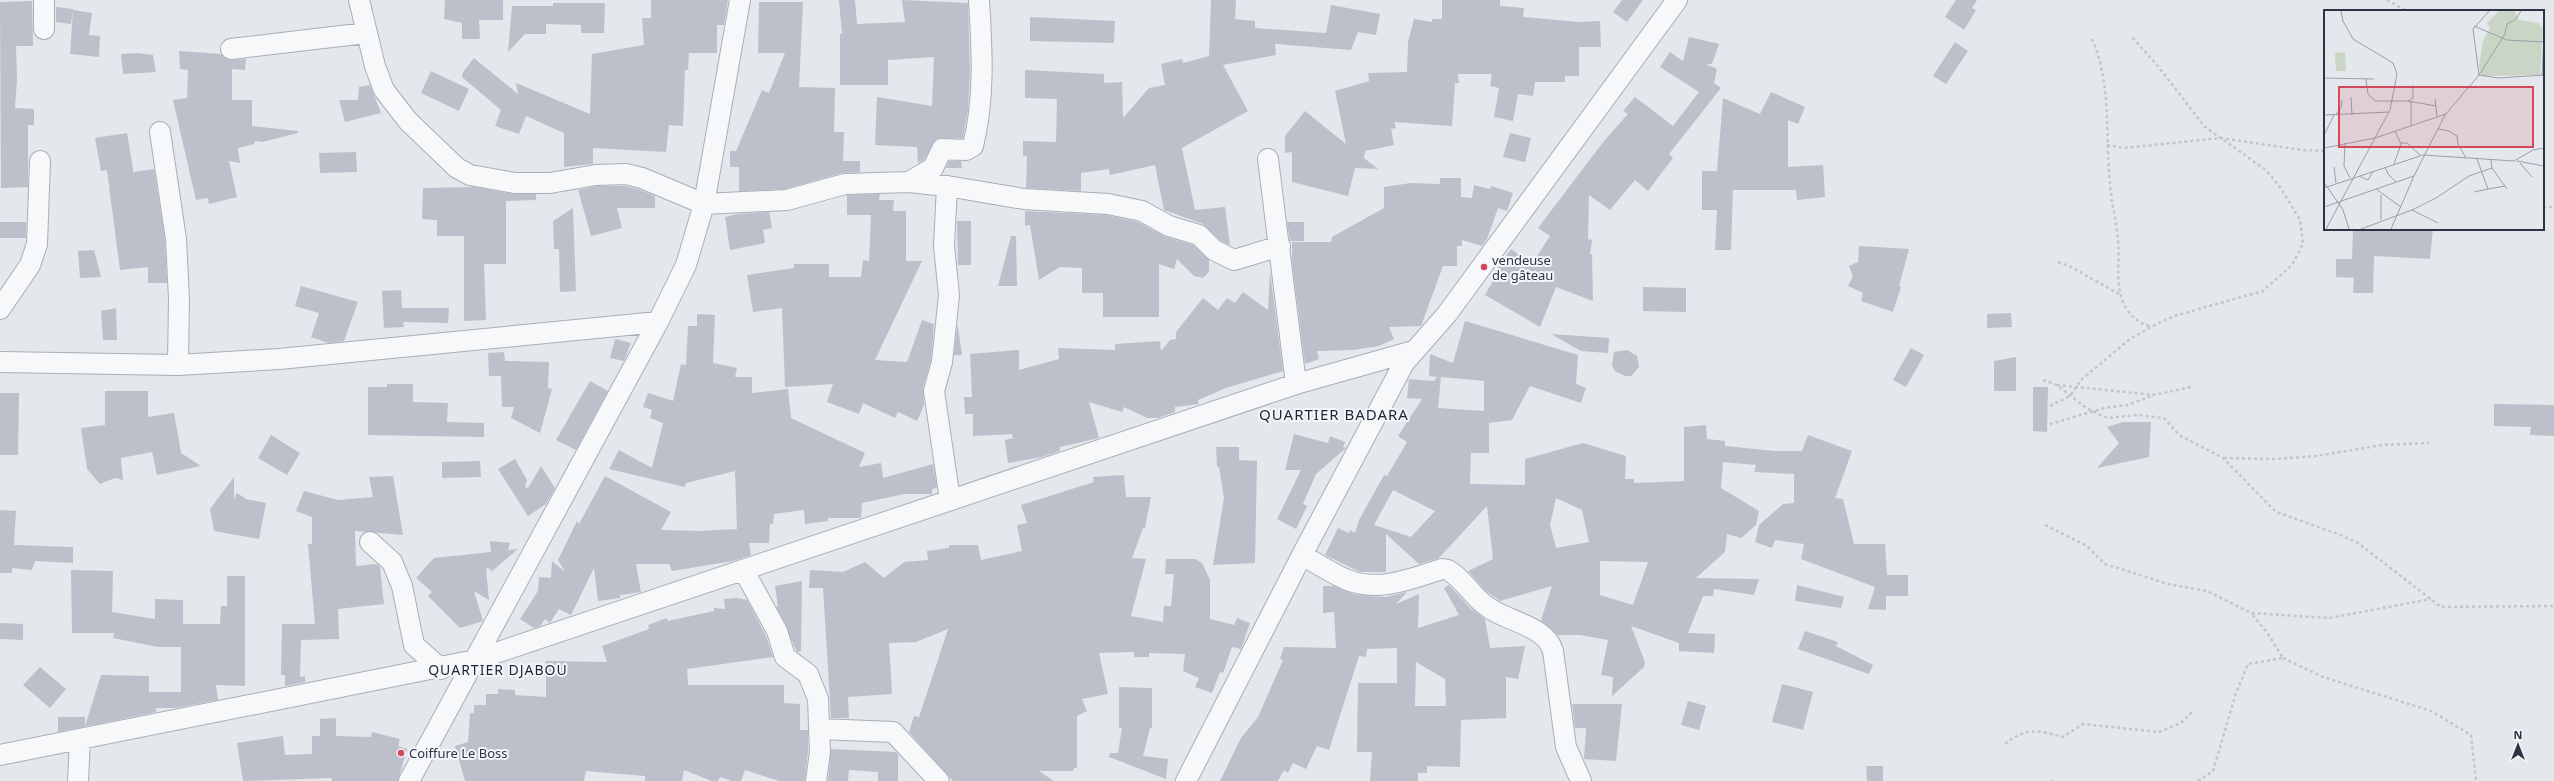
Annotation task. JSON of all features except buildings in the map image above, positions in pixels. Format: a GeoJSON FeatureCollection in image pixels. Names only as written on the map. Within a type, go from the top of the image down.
{"type":"FeatureCollection","features":[{"type":"Feature","properties":{"kind":"street"},"geometry":{"type":"LineString","coordinates":[[44,0],[44,29]]}},
{"type":"Feature","properties":{"kind":"street"},"geometry":{"type":"LineString","coordinates":[[359,0],[375,66],[384,90],[408,121],[457,168],[470,175],[515,182],[550,183],[596,175],[626,174],[642,178],[704,204],[787,200],[845,184],[910,182],[1024,198],[1108,204],[1142,211],[1169,226],[1199,235],[1214,250],[1234,260],[1280,246]]}},
{"type":"Feature","properties":{"kind":"street"},"geometry":{"type":"LineString","coordinates":[[409,781],[460,684],[475,660],[658,322],[686,265],[704,204],[740,0]]}},
{"type":"Feature","properties":{"kind":"street"},"geometry":{"type":"LineString","coordinates":[[910,182],[933,168],[942,148],[966,150],[973,146],[979,123],[982,56],[979,0]]}},
{"type":"Feature","properties":{"kind":"street"},"geometry":{"type":"LineString","coordinates":[[1186,781],[1302,555],[1404,363],[1448,314],[1677,0]]}},
{"type":"Feature","properties":{"kind":"street"},"geometry":{"type":"LineString","coordinates":[[231,48],[366,33]]}},
{"type":"Feature","properties":{"kind":"street"},"geometry":{"type":"LineString","coordinates":[[160,132],[176,239],[180,299],[178,365]]}},
{"type":"Feature","properties":{"kind":"street"},"geometry":{"type":"LineString","coordinates":[[1268,159],[1296,384]]}},
{"type":"Feature","properties":{"kind":"street"},"geometry":{"type":"LineString","coordinates":[[0,309],[30,265],[37,244],[40,161]]}},
{"type":"Feature","properties":{"kind":"street"},"geometry":{"type":"LineString","coordinates":[[947,186],[944,246],[949,295],[942,362],[934,391],[950,500]]}},
{"type":"Feature","properties":{"kind":"street"},"geometry":{"type":"LineString","coordinates":[[0,362],[178,365],[279,359],[658,322]]}},
{"type":"Feature","properties":{"kind":"street"},"geometry":{"type":"LineString","coordinates":[[0,755],[441,669],[475,660],[744,571],[1296,384],[1414,351]]}},
{"type":"Feature","properties":{"kind":"street"},"geometry":{"type":"LineString","coordinates":[[370,542],[392,562],[402,586],[414,645],[441,669]]}},
{"type":"Feature","properties":{"kind":"street"},"geometry":{"type":"LineString","coordinates":[[1302,555],[1346,579],[1370,585],[1385,585],[1442,569],[1448,570],[1488,608],[1526,628],[1542,633],[1550,641],[1554,651],[1566,747],[1581,781]]}},
{"type":"Feature","properties":{"kind":"street"},"geometry":{"type":"LineString","coordinates":[[744,571],[777,631],[785,657],[808,674],[818,699],[820,729],[816,781]]}},
{"type":"Feature","properties":{"kind":"street"},"geometry":{"type":"LineString","coordinates":[[820,729],[893,732],[939,781]]}},
{"type":"Feature","properties":{"kind":"street"},"geometry":{"type":"LineString","coordinates":[[78,781],[80,739]]}},
{"type":"Feature","properties":{"kind":"path"},"geometry":{"type":"LineString","coordinates":[[2387,0],[2405,10]]}},
{"type":"Feature","properties":{"kind":"path"},"geometry":{"type":"LineString","coordinates":[[2050,406],[2070,396],[2081,380],[2130,339],[2151,327],[2174,316],[2264,291],[2292,265],[2304,244],[2302,226],[2290,201],[2266,170],[2221,138],[2197,118],[2157,65],[2132,37]]}},
{"type":"Feature","properties":{"kind":"path"},"geometry":{"type":"LineString","coordinates":[[2092,39],[2101,58],[2110,184],[2118,241],[2117,282],[2121,295],[2134,320],[2151,327]]}},
{"type":"Feature","properties":{"kind":"path"},"geometry":{"type":"LineString","coordinates":[[2107,145],[2124,148],[2221,138],[2294,149],[2324,151]]}},
{"type":"Feature","properties":{"kind":"path"},"geometry":{"type":"LineString","coordinates":[[2058,262],[2071,267],[2121,295]]}},
{"type":"Feature","properties":{"kind":"path"},"geometry":{"type":"LineString","coordinates":[[2043,380],[2057,385],[2075,388],[2103,388],[2154,395]]}},
{"type":"Feature","properties":{"kind":"path"},"geometry":{"type":"LineString","coordinates":[[2057,385],[2070,396],[2107,418],[2137,415],[2164,418],[2179,435],[2223,458],[2276,512],[2338,534],[2358,544],[2441,607],[2554,606]]}},
{"type":"Feature","properties":{"kind":"path"},"geometry":{"type":"LineString","coordinates":[[2044,426],[2093,411],[2128,405],[2154,395],[2191,387]]}},
{"type":"Feature","properties":{"kind":"path"},"geometry":{"type":"LineString","coordinates":[[2223,458],[2274,459],[2316,456],[2382,445],[2430,444]]}},
{"type":"Feature","properties":{"kind":"path"},"geometry":{"type":"LineString","coordinates":[[2045,525],[2087,546],[2105,564],[2168,584],[2207,591],[2251,613],[2329,618],[2431,599]]}},
{"type":"Feature","properties":{"kind":"path"},"geometry":{"type":"LineString","coordinates":[[2251,613],[2268,634],[2283,658],[2323,677],[2431,711],[2471,734],[2476,781]]}},
{"type":"Feature","properties":{"kind":"path"},"geometry":{"type":"LineString","coordinates":[[2198,781],[2213,771],[2236,693],[2248,664],[2283,658]]}},
{"type":"Feature","properties":{"kind":"path"},"geometry":{"type":"LineString","coordinates":[[2005,744],[2019,733],[2038,730],[2063,737],[2083,724],[2159,732],[2181,723],[2194,710]]}},
{"type":"Feature","properties":{"kind":"place","name":"vendeuse de gâteau"},"geometry":{"type":"Point","coordinates":[1484,267]}},
{"type":"Feature","properties":{"kind":"place","name":"Coiffure Le Boss"},"geometry":{"type":"Point","coordinates":[401,753]}},
{"type":"Feature","properties":{"kind":"district","name":"QUARTIER BADARA"},"geometry":{"type":"Point","coordinates":[1334,414]}},
{"type":"Feature","properties":{"kind":"district","name":"QUARTIER DJABOU"},"geometry":{"type":"Point","coordinates":[498,669]}}]}
